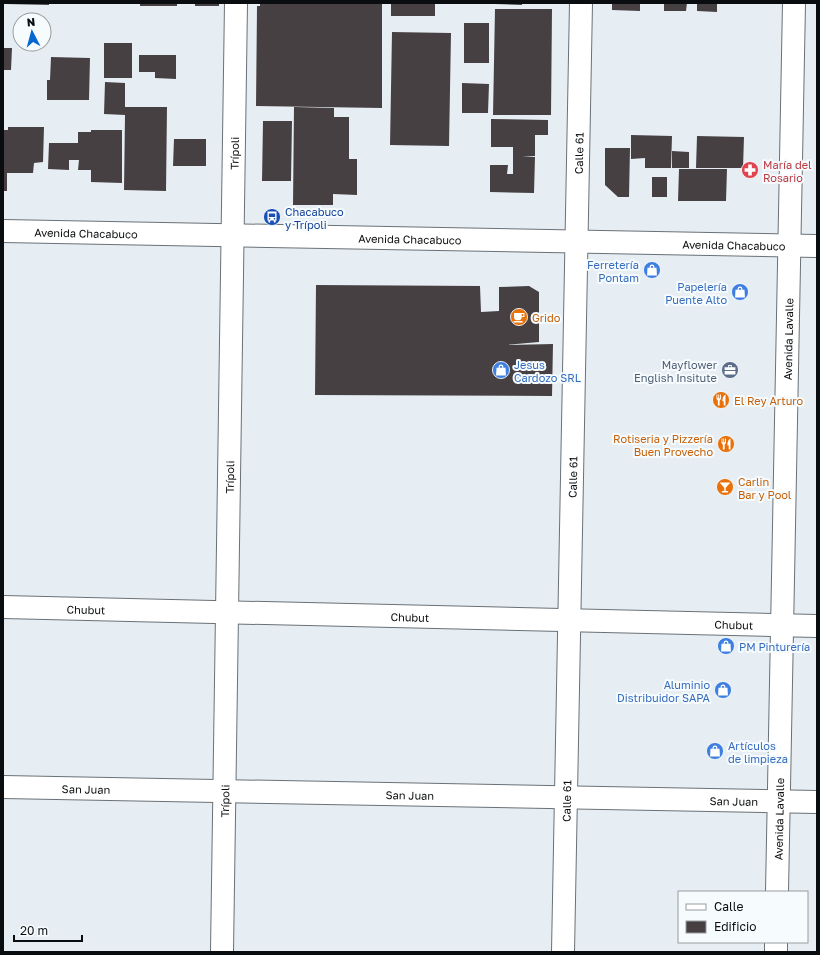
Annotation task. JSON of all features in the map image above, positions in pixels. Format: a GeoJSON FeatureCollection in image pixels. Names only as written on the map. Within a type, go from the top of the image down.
{"type":"FeatureCollection","features":[{"type":"Feature","properties":{"kind":"street","name":"Trípoli"},"geometry":{"type":"LineString","coordinates":[[222,952],[236,3]]}},
{"type":"Feature","properties":{"kind":"street","name":"Calle 61"},"geometry":{"type":"LineString","coordinates":[[563,952],[581,3]]}},
{"type":"Feature","properties":{"kind":"street","name":"Avenida Lavalle"},"geometry":{"type":"LineString","coordinates":[[777,891],[794,3]]}},
{"type":"Feature","properties":{"kind":"street","name":"Avenida Chacabuco"},"geometry":{"type":"LineString","coordinates":[[3,231],[817,246]]}},
{"type":"Feature","properties":{"kind":"street","name":"Chubut"},"geometry":{"type":"LineString","coordinates":[[3,607],[817,626]]}},
{"type":"Feature","properties":{"kind":"street","name":"San Juan"},"geometry":{"type":"LineString","coordinates":[[3,787],[817,802]]}},
{"type":"Feature","properties":{"kind":"building"},"geometry":{"type":"Polygon","coordinates":[[[49,3],[49,5],[6,4],[49,3]]]}},
{"type":"Feature","properties":{"kind":"building"},"geometry":{"type":"Polygon","coordinates":[[[140,3],[177,3],[177,6],[140,6],[140,3]]]}},
{"type":"Feature","properties":{"kind":"building"},"geometry":{"type":"Polygon","coordinates":[[[195,3],[219,3],[219,6],[195,6],[195,3]]]}},
{"type":"Feature","properties":{"kind":"building"},"geometry":{"type":"Polygon","coordinates":[[[260,3],[382,3],[382,108],[256,106],[257,6],[260,6],[260,3]]]}},
{"type":"Feature","properties":{"kind":"building"},"geometry":{"type":"Polygon","coordinates":[[[391,3],[435,3],[435,16],[391,16],[391,3]]]}},
{"type":"Feature","properties":{"kind":"building"},"geometry":{"type":"Polygon","coordinates":[[[522,3],[522,5],[495,4],[522,3]]]}},
{"type":"Feature","properties":{"kind":"building"},"geometry":{"type":"Polygon","coordinates":[[[612,3],[640,3],[640,11],[612,10],[612,3]]]}},
{"type":"Feature","properties":{"kind":"building"},"geometry":{"type":"Polygon","coordinates":[[[664,3],[687,3],[686,11],[664,11],[664,3]]]}},
{"type":"Feature","properties":{"kind":"building"},"geometry":{"type":"Polygon","coordinates":[[[697,3],[717,3],[717,12],[697,11],[697,3]]]}},
{"type":"Feature","properties":{"kind":"building"},"geometry":{"type":"Polygon","coordinates":[[[495,9],[552,9],[551,115],[493,115],[495,9]]]}},
{"type":"Feature","properties":{"kind":"building"},"geometry":{"type":"Polygon","coordinates":[[[464,23],[489,23],[489,63],[464,63],[464,23]]]}},
{"type":"Feature","properties":{"kind":"building"},"geometry":{"type":"Polygon","coordinates":[[[392,32],[451,33],[449,146],[390,145],[392,32]]]}},
{"type":"Feature","properties":{"kind":"building"},"geometry":{"type":"Polygon","coordinates":[[[104,43],[132,43],[132,78],[104,78],[104,43]]]}},
{"type":"Feature","properties":{"kind":"building"},"geometry":{"type":"Polygon","coordinates":[[[3,48],[12,48],[11,70],[3,70],[3,48]]]}},
{"type":"Feature","properties":{"kind":"building"},"geometry":{"type":"Polygon","coordinates":[[[139,55],[176,55],[176,79],[155,78],[155,72],[139,72],[139,55]]]}},
{"type":"Feature","properties":{"kind":"building"},"geometry":{"type":"Polygon","coordinates":[[[51,57],[90,58],[89,100],[47,100],[47,80],[50,80],[51,57]]]}},
{"type":"Feature","properties":{"kind":"building"},"geometry":{"type":"Polygon","coordinates":[[[105,82],[125,83],[125,107],[167,107],[166,191],[124,190],[125,115],[104,114],[105,82]]]}},
{"type":"Feature","properties":{"kind":"building"},"geometry":{"type":"Polygon","coordinates":[[[462,83],[489,84],[488,113],[462,113],[462,83]]]}},
{"type":"Feature","properties":{"kind":"building"},"geometry":{"type":"Polygon","coordinates":[[[294,107],[334,108],[334,117],[349,117],[349,159],[357,159],[357,195],[333,194],[333,205],[293,205],[294,107]]]}},
{"type":"Feature","properties":{"kind":"building"},"geometry":{"type":"Polygon","coordinates":[[[491,119],[548,120],[548,135],[535,135],[535,156],[522,156],[535,157],[534,193],[490,192],[490,165],[508,165],[507,174],[513,174],[513,147],[491,147],[491,119]]]}},
{"type":"Feature","properties":{"kind":"building"},"geometry":{"type":"Polygon","coordinates":[[[263,121],[292,121],[291,181],[262,181],[263,121]]]}},
{"type":"Feature","properties":{"kind":"building"},"geometry":{"type":"Polygon","coordinates":[[[8,127],[44,127],[43,162],[34,163],[33,173],[7,173],[7,191],[3,191],[3,130],[8,130],[8,127]]]}},
{"type":"Feature","properties":{"kind":"building"},"geometry":{"type":"Polygon","coordinates":[[[91,130],[122,130],[122,183],[91,182],[91,170],[78,170],[79,160],[69,160],[69,170],[48,169],[49,143],[78,143],[78,132],[91,132],[91,130]]]}},
{"type":"Feature","properties":{"kind":"building"},"geometry":{"type":"Polygon","coordinates":[[[631,135],[672,136],[671,168],[645,168],[645,158],[631,159],[631,135]]]}},
{"type":"Feature","properties":{"kind":"building"},"geometry":{"type":"Polygon","coordinates":[[[697,136],[744,137],[743,168],[696,168],[697,136]]]}},
{"type":"Feature","properties":{"kind":"building"},"geometry":{"type":"Polygon","coordinates":[[[174,139],[206,139],[206,166],[173,166],[174,139]]]}},
{"type":"Feature","properties":{"kind":"building"},"geometry":{"type":"Polygon","coordinates":[[[605,148],[630,148],[629,197],[618,197],[605,185],[605,148]]]}},
{"type":"Feature","properties":{"kind":"building"},"geometry":{"type":"Polygon","coordinates":[[[672,151],[689,152],[689,168],[672,168],[672,151]]]}},
{"type":"Feature","properties":{"kind":"building"},"geometry":{"type":"Polygon","coordinates":[[[679,169],[727,169],[726,201],[678,201],[679,169]]]}},
{"type":"Feature","properties":{"kind":"building"},"geometry":{"type":"Polygon","coordinates":[[[652,177],[667,177],[667,197],[652,197],[652,177]]]}},
{"type":"Feature","properties":{"kind":"building"},"geometry":{"type":"Polygon","coordinates":[[[316,285],[480,286],[481,312],[499,311],[499,287],[529,286],[539,292],[539,342],[506,345],[553,344],[552,396],[315,395],[316,285]]]}},
{"type":"Feature","properties":{"kind":"place","name":"María del Rosario"},"geometry":{"type":"Point","coordinates":[750,170]}},
{"type":"Feature","properties":{"kind":"place","name":"Chacabuco y Trípoli"},"geometry":{"type":"Point","coordinates":[272,217]}},
{"type":"Feature","properties":{"kind":"place","name":"Ferretería Pontam"},"geometry":{"type":"Point","coordinates":[652,270]}},
{"type":"Feature","properties":{"kind":"place","name":"Papelería Puente Alto"},"geometry":{"type":"Point","coordinates":[740,292]}},
{"type":"Feature","properties":{"kind":"place","name":"Grido"},"geometry":{"type":"Point","coordinates":[519,317]}},
{"type":"Feature","properties":{"kind":"place","name":"Jesus Cardozo SRL"},"geometry":{"type":"Point","coordinates":[501,370]}},
{"type":"Feature","properties":{"kind":"place","name":"Mayflower English Insitute"},"geometry":{"type":"Point","coordinates":[730,370]}},
{"type":"Feature","properties":{"kind":"place","name":"El Rey Arturo"},"geometry":{"type":"Point","coordinates":[721,400]}},
{"type":"Feature","properties":{"kind":"place","name":"Rotiseria y Pizzería Buen Provecho"},"geometry":{"type":"Point","coordinates":[726,444]}},
{"type":"Feature","properties":{"kind":"place","name":"Carlin Bar y Pool"},"geometry":{"type":"Point","coordinates":[725,487]}},
{"type":"Feature","properties":{"kind":"place","name":"PM Pinturería"},"geometry":{"type":"Point","coordinates":[726,646]}},
{"type":"Feature","properties":{"kind":"place","name":"Aluminio Distribuidor SAPA"},"geometry":{"type":"Point","coordinates":[723,690]}},
{"type":"Feature","properties":{"kind":"place","name":"Artículos de limpieza"},"geometry":{"type":"Point","coordinates":[715,751]}}]}
